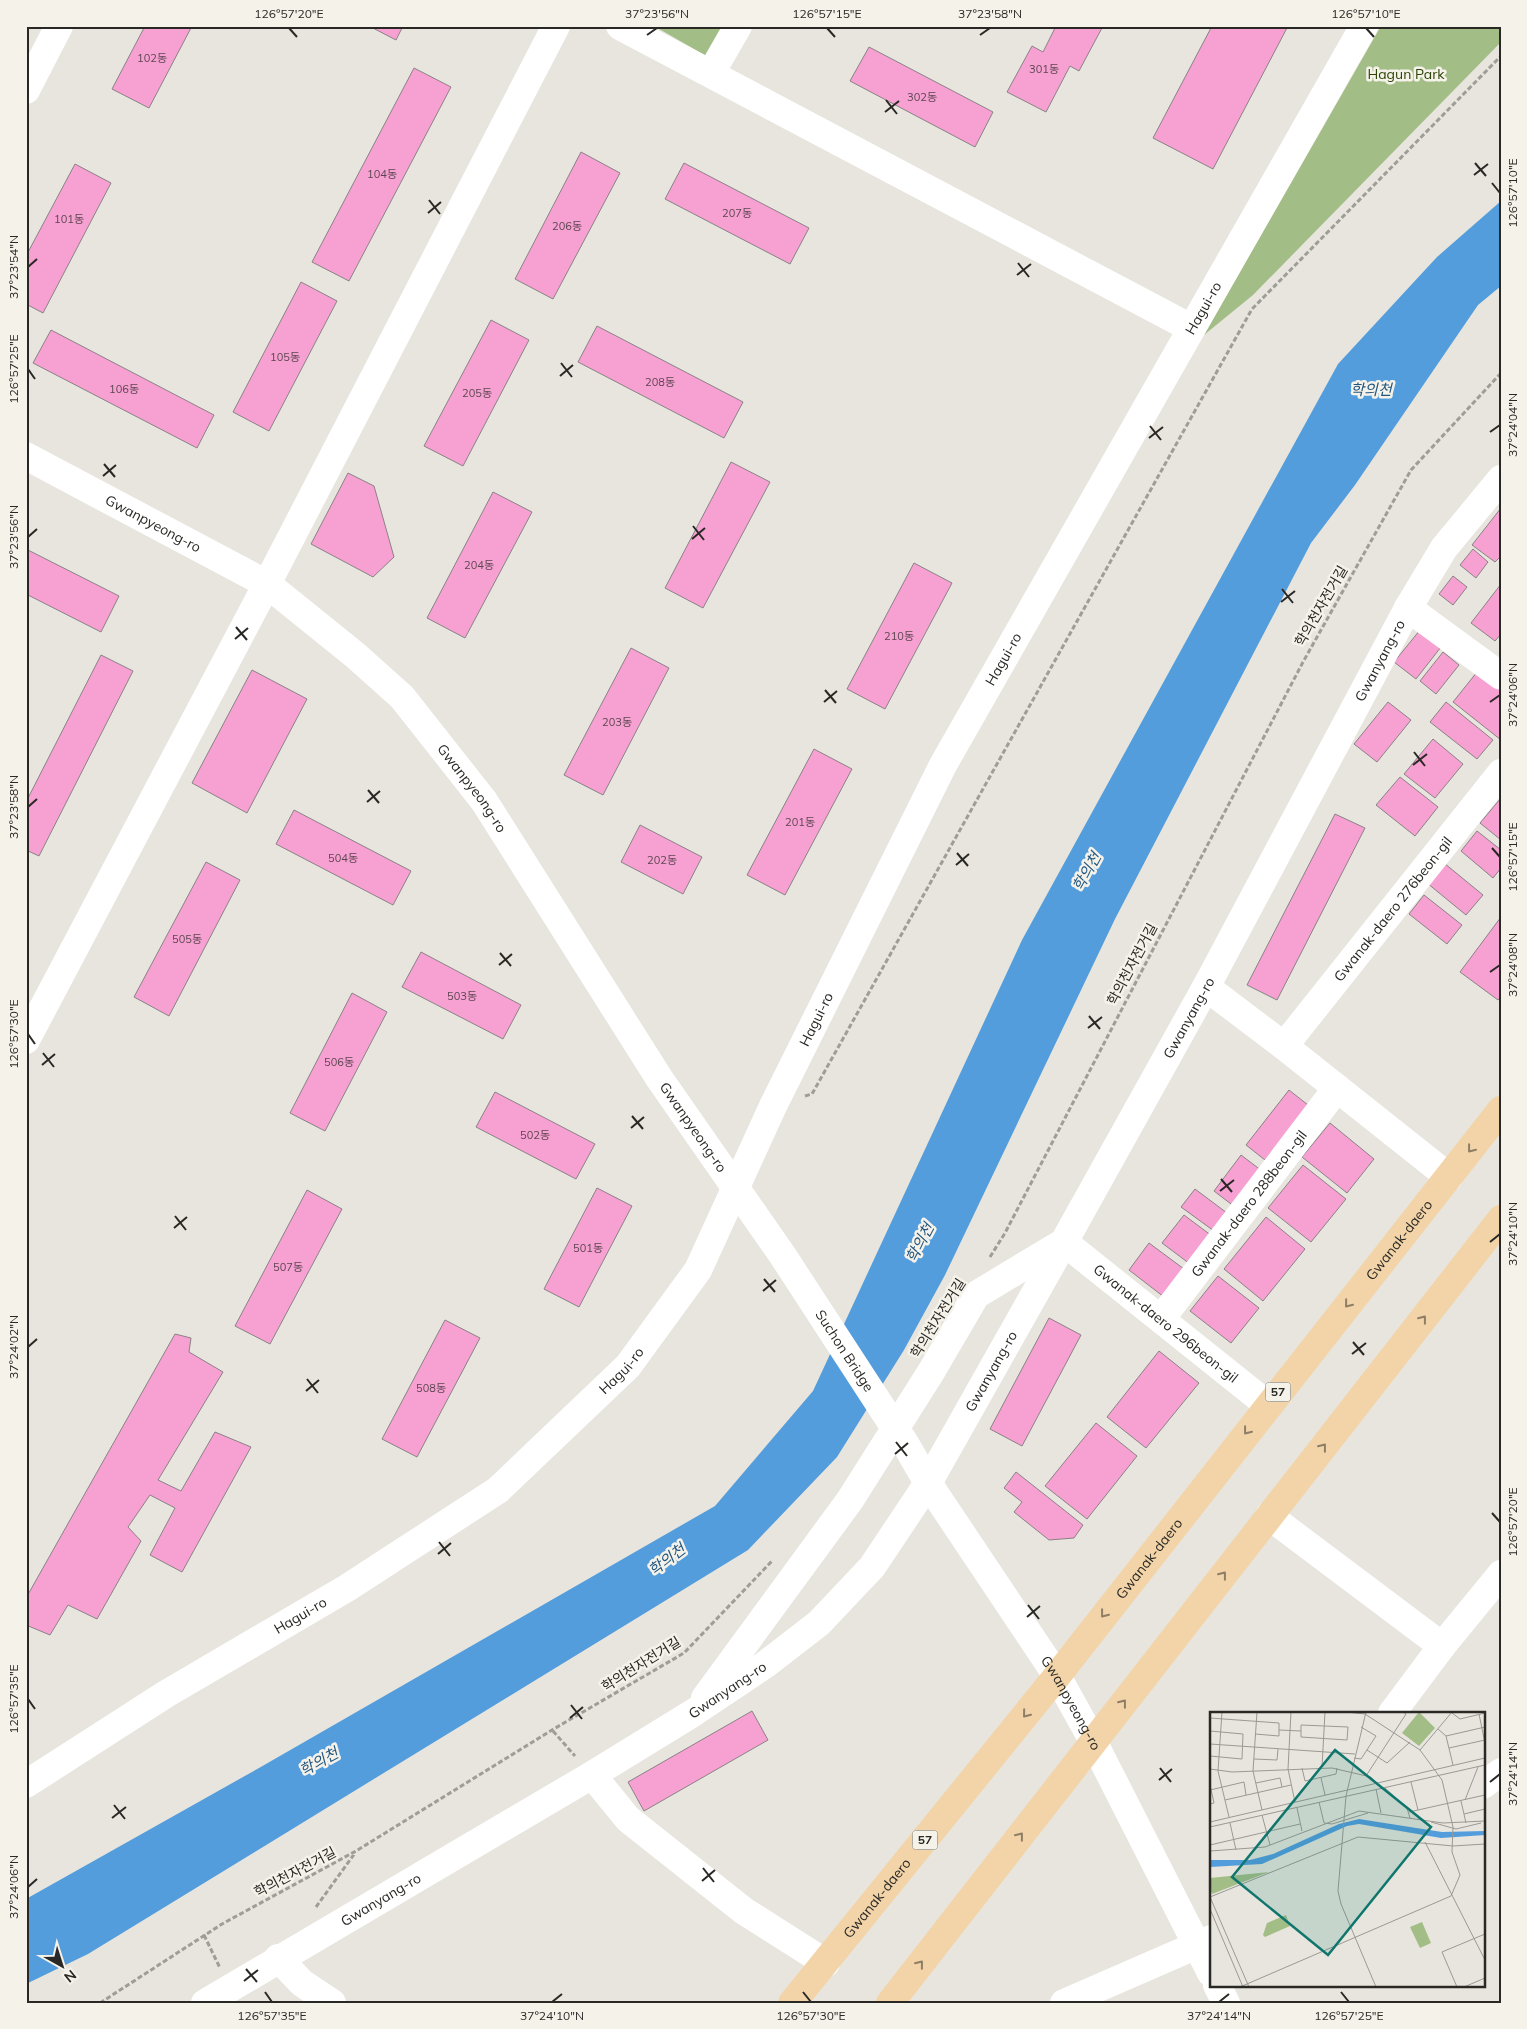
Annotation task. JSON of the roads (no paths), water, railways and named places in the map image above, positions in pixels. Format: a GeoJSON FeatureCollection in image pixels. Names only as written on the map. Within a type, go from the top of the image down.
{"type":"FeatureCollection","features":[{"type":"Feature","properties":{"kind":"main road","name":"Gwanak-daero"},"geometry":{"type":"LineString","coordinates":[[792,2003],[1057,1676],[1501,1110]]}},
{"type":"Feature","properties":{"kind":"main road"},"geometry":{"type":"LineString","coordinates":[[890,2003],[1501,1219]]}},
{"type":"Feature","properties":{"kind":"street"},"geometry":{"type":"LineString","coordinates":[[29,78],[59,26]]}},
{"type":"Feature","properties":{"kind":"street"},"geometry":{"type":"LineString","coordinates":[[26,1040],[267,584],[556,26]]}},
{"type":"Feature","properties":{"kind":"street"},"geometry":{"type":"LineString","coordinates":[[620,26],[1191,328]]}},
{"type":"Feature","properties":{"kind":"street"},"geometry":{"type":"LineString","coordinates":[[711,74],[738,26]]}},
{"type":"Feature","properties":{"kind":"street","name":"Hagui-ro"},"geometry":{"type":"LineString","coordinates":[[26,1784],[166,1694],[347,1588],[498,1490],[628,1366],[698,1270],[773,1106],[943,765],[1364,26]]}},
{"type":"Feature","properties":{"kind":"street","name":"Gwanpyeong-ro"},"geometry":{"type":"LineString","coordinates":[[26,456],[267,584],[355,655],[402,696],[484,801],[659,1078],[783,1256]]}},
{"type":"Feature","properties":{"kind":"street","name":"Gwanyang-ro"},"geometry":{"type":"LineString","coordinates":[[204,2003],[694,1713],[766,1664],[819,1623],[872,1567],[928,1483],[1064,1242],[1206,987],[1408,608],[1444,548],[1501,479]]}},
{"type":"Feature","properties":{"kind":"street"},"geometry":{"type":"LineString","coordinates":[[1408,608],[1501,676]]}},
{"type":"Feature","properties":{"kind":"street","name":"Gwanak-daero 276beon-gil"},"geometry":{"type":"LineString","coordinates":[[1284,1046],[1501,773]]}},
{"type":"Feature","properties":{"kind":"street"},"geometry":{"type":"LineString","coordinates":[[1206,987],[1284,1046],[1449,1177]]}},
{"type":"Feature","properties":{"kind":"street","name":"Gwanak-daero 288beon-gil"},"geometry":{"type":"LineString","coordinates":[[1161,1319],[1336,1088]]}},
{"type":"Feature","properties":{"kind":"street"},"geometry":{"type":"LineString","coordinates":[[694,1713],[850,1500],[931,1372],[976,1296],[1064,1242]]}},
{"type":"Feature","properties":{"kind":"street","name":"Gwanak-daero 296beon-gil"},"geometry":{"type":"LineString","coordinates":[[1064,1242],[1268,1405]]}},
{"type":"Feature","properties":{"kind":"street","name":"Suchon Bridge"},"geometry":{"type":"LineString","coordinates":[[783,1256],[906,1446]]}},
{"type":"Feature","properties":{"kind":"street","name":"Gwanpyeong-ro"},"geometry":{"type":"LineString","coordinates":[[906,1446],[928,1483],[1057,1676],[1204,1943],[1210,1970]]}},
{"type":"Feature","properties":{"kind":"street"},"geometry":{"type":"LineString","coordinates":[[1269,1516],[1442,1646]]}},
{"type":"Feature","properties":{"kind":"street"},"geometry":{"type":"LineString","coordinates":[[1393,1712],[1442,1646],[1501,1574]]}},
{"type":"Feature","properties":{"kind":"street"},"geometry":{"type":"LineString","coordinates":[[1484,1784],[1501,1772]]}},
{"type":"Feature","properties":{"kind":"street"},"geometry":{"type":"LineString","coordinates":[[592,1775],[628,1819],[744,1911],[826,1962]]}},
{"type":"Feature","properties":{"kind":"street"},"geometry":{"type":"LineString","coordinates":[[1064,2003],[1204,1943]]}},
{"type":"Feature","properties":{"kind":"street"},"geometry":{"type":"LineString","coordinates":[[278,1958],[302,1983],[328,2002]]}},
{"type":"Feature","properties":{"kind":"street"},"geometry":{"type":"LineString","coordinates":[[1218,1986],[1226,2003]]}},
{"type":"Feature","properties":{"kind":"water","name":"학의천"},"geometry":{"type":"Polygon","coordinates":[[[1501,201],[1501,286],[1478,305],[1355,485],[1311,543],[1115,919],[945,1275],[904,1350],[837,1457],[748,1550],[88,1954],[26,1984],[26,1899],[259,1768],[715,1506],[813,1391],[1022,940],[1338,364],[1437,257],[1501,201]]]}},
{"type":"Feature","properties":{"kind":"park label","name":"Hagun Park"},"geometry":{"type":"Point","coordinates":[1406,74]}}]}
